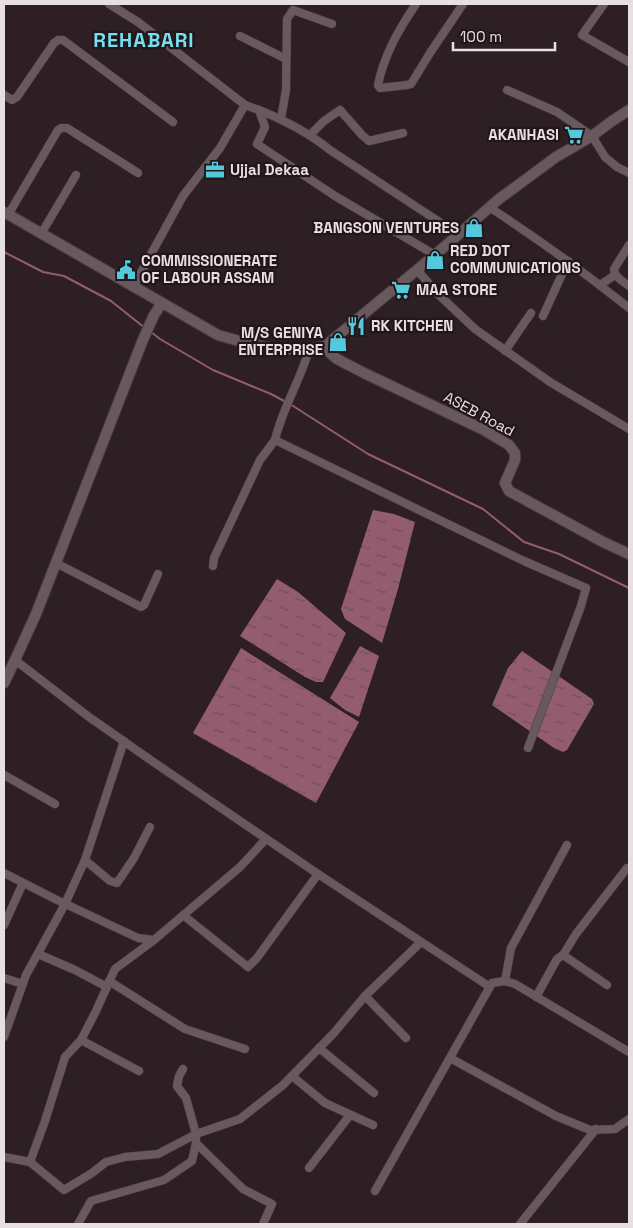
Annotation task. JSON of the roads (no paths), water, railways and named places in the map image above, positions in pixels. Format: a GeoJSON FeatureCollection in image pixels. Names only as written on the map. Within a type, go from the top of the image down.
{"type":"FeatureCollection","features":[{"type":"Feature","properties":{"kind":"street"},"geometry":{"type":"LineString","coordinates":[[109,4],[138,22],[245,105],[281,119],[310,135],[457,236]]}},
{"type":"Feature","properties":{"kind":"street"},"geometry":{"type":"LineString","coordinates":[[416,4],[388,52],[381,70],[378,85],[380,88],[411,84],[462,4]]}},
{"type":"Feature","properties":{"kind":"street"},"geometry":{"type":"LineString","coordinates":[[604,4],[582,35],[629,62]]}},
{"type":"Feature","properties":{"kind":"street"},"geometry":{"type":"LineString","coordinates":[[281,119],[286,90],[287,19],[293,10],[332,24]]}},
{"type":"Feature","properties":{"kind":"street"},"geometry":{"type":"LineString","coordinates":[[240,36],[286,59]]}},
{"type":"Feature","properties":{"kind":"street"},"geometry":{"type":"LineString","coordinates":[[4,95],[12,100],[17,97],[54,42],[63,40],[173,122]]}},
{"type":"Feature","properties":{"kind":"street"},"geometry":{"type":"LineString","coordinates":[[507,90],[557,112],[592,136],[605,157],[617,167],[629,173]]}},
{"type":"Feature","properties":{"kind":"street"},"geometry":{"type":"LineString","coordinates":[[133,287],[184,196],[220,148],[245,105]]}},
{"type":"Feature","properties":{"kind":"street"},"geometry":{"type":"LineString","coordinates":[[259,110],[265,126],[257,144],[336,196],[435,255]]}},
{"type":"Feature","properties":{"kind":"street"},"geometry":{"type":"LineString","coordinates":[[310,135],[324,121],[340,110],[369,141],[403,133]]}},
{"type":"Feature","properties":{"kind":"street"},"geometry":{"type":"LineString","coordinates":[[138,173],[74,132],[67,128],[61,128],[6,214],[218,335],[250,345],[289,350],[308,350],[326,346],[499,199],[556,158],[629,110]]}},
{"type":"Feature","properties":{"kind":"street"},"geometry":{"type":"LineString","coordinates":[[41,234],[76,174]]}},
{"type":"Feature","properties":{"kind":"street"},"geometry":{"type":"LineString","coordinates":[[489,208],[532,235],[629,308]]}},
{"type":"Feature","properties":{"kind":"street"},"geometry":{"type":"LineString","coordinates":[[629,245],[614,269],[617,276],[629,286]]}},
{"type":"Feature","properties":{"kind":"street"},"geometry":{"type":"LineString","coordinates":[[544,316],[568,261]]}},
{"type":"Feature","properties":{"kind":"street"},"geometry":{"type":"LineString","coordinates":[[417,270],[439,295],[475,329],[550,382],[629,428]]}},
{"type":"Feature","properties":{"kind":"street"},"geometry":{"type":"LineString","coordinates":[[602,287],[617,276]]}},
{"type":"Feature","properties":{"kind":"street"},"geometry":{"type":"LineString","coordinates":[[4,683],[36,614],[142,342],[162,303]]}},
{"type":"Feature","properties":{"kind":"street"},"geometry":{"type":"LineString","coordinates":[[505,351],[531,313]]}},
{"type":"Feature","properties":{"kind":"street","name":"ASEB Road"},"geometry":{"type":"LineString","coordinates":[[326,346],[337,359],[484,430],[509,445],[514,451],[515,457],[504,483],[509,491],[629,554]]}},
{"type":"Feature","properties":{"kind":"street"},"geometry":{"type":"LineString","coordinates":[[213,566],[214,558],[260,460],[275,440],[278,426],[308,350]]}},
{"type":"Feature","properties":{"kind":"street"},"geometry":{"type":"LineString","coordinates":[[275,440],[524,561],[586,588],[582,606],[528,748]]}},
{"type":"Feature","properties":{"kind":"street"},"geometry":{"type":"LineString","coordinates":[[56,563],[141,607],[145,604],[158,574]]}},
{"type":"Feature","properties":{"kind":"street"},"geometry":{"type":"LineString","coordinates":[[15,660],[89,717],[266,839],[490,987]]}},
{"type":"Feature","properties":{"kind":"street"},"geometry":{"type":"LineString","coordinates":[[4,1037],[8,1014],[26,975],[65,904],[85,860],[124,741]]}},
{"type":"Feature","properties":{"kind":"street"},"geometry":{"type":"LineString","coordinates":[[4,775],[55,804]]}},
{"type":"Feature","properties":{"kind":"street"},"geometry":{"type":"LineString","coordinates":[[85,860],[110,881],[117,883],[134,858],[150,826]]}},
{"type":"Feature","properties":{"kind":"street"},"geometry":{"type":"LineString","coordinates":[[30,1162],[46,1121],[65,1057],[81,1040],[96,1012],[115,968],[183,916],[240,867],[266,839]]}},
{"type":"Feature","properties":{"kind":"street"},"geometry":{"type":"LineString","coordinates":[[505,981],[511,948],[567,845]]}},
{"type":"Feature","properties":{"kind":"street"},"geometry":{"type":"LineString","coordinates":[[536,996],[576,934],[628,866]]}},
{"type":"Feature","properties":{"kind":"street"},"geometry":{"type":"LineString","coordinates":[[4,873],[138,938],[154,940]]}},
{"type":"Feature","properties":{"kind":"street"},"geometry":{"type":"LineString","coordinates":[[183,916],[248,967],[257,958],[318,874]]}},
{"type":"Feature","properties":{"kind":"street"},"geometry":{"type":"LineString","coordinates":[[4,925],[23,883]]}},
{"type":"Feature","properties":{"kind":"street"},"geometry":{"type":"LineString","coordinates":[[4,1157],[30,1162],[64,1190],[106,1162],[125,1157],[158,1154],[240,1119],[283,1085],[333,1034],[365,996],[421,942]]}},
{"type":"Feature","properties":{"kind":"street"},"geometry":{"type":"LineString","coordinates":[[38,954],[108,984],[185,1029],[245,1049]]}},
{"type":"Feature","properties":{"kind":"street"},"geometry":{"type":"LineString","coordinates":[[563,955],[607,985]]}},
{"type":"Feature","properties":{"kind":"street"},"geometry":{"type":"LineString","coordinates":[[4,978],[23,984]]}},
{"type":"Feature","properties":{"kind":"street"},"geometry":{"type":"LineString","coordinates":[[375,1191],[492,983],[505,981],[515,984],[629,1052]]}},
{"type":"Feature","properties":{"kind":"street"},"geometry":{"type":"LineString","coordinates":[[365,996],[406,1038]]}},
{"type":"Feature","properties":{"kind":"street"},"geometry":{"type":"LineString","coordinates":[[81,1040],[139,1071]]}},
{"type":"Feature","properties":{"kind":"street"},"geometry":{"type":"LineString","coordinates":[[319,1048],[374,1093]]}},
{"type":"Feature","properties":{"kind":"street"},"geometry":{"type":"LineString","coordinates":[[450,1058],[556,1116],[590,1130],[615,1129],[629,1119]]}},
{"type":"Feature","properties":{"kind":"street"},"geometry":{"type":"LineString","coordinates":[[78,1224],[91,1201],[164,1180],[192,1162],[196,1138],[186,1098],[177,1086],[183,1069]]}},
{"type":"Feature","properties":{"kind":"street"},"geometry":{"type":"LineString","coordinates":[[292,1076],[325,1103],[373,1125]]}},
{"type":"Feature","properties":{"kind":"street"},"geometry":{"type":"LineString","coordinates":[[309,1168],[350,1115]]}},
{"type":"Feature","properties":{"kind":"street"},"geometry":{"type":"LineString","coordinates":[[520,1224],[596,1129]]}},
{"type":"Feature","properties":{"kind":"street"},"geometry":{"type":"LineString","coordinates":[[196,1138],[243,1189],[272,1204],[262,1224]]}},
{"type":"Feature","properties":{"kind":"water"},"geometry":{"type":"Polygon","coordinates":[[[373,510],[394,514],[415,522],[382,643],[345,619],[341,609],[373,510]]]}},
{"type":"Feature","properties":{"kind":"water"},"geometry":{"type":"Polygon","coordinates":[[[277,579],[298,592],[346,633],[323,682],[316,682],[305,677],[240,636],[277,579]]]}},
{"type":"Feature","properties":{"kind":"water"},"geometry":{"type":"Polygon","coordinates":[[[360,646],[379,656],[359,717],[345,710],[330,698],[360,646]]]}},
{"type":"Feature","properties":{"kind":"water"},"geometry":{"type":"Polygon","coordinates":[[[241,648],[359,722],[316,803],[193,733],[241,648]]]}},
{"type":"Feature","properties":{"kind":"water"},"geometry":{"type":"Polygon","coordinates":[[[522,651],[592,699],[594,704],[567,750],[563,752],[554,748],[492,705],[508,668],[522,651]]]}},
{"type":"Feature","properties":{"kind":"waterway"},"geometry":{"type":"LineString","coordinates":[[4,252],[43,272],[64,276],[111,301],[145,328]]}},
{"type":"Feature","properties":{"kind":"waterway"},"geometry":{"type":"LineString","coordinates":[[151,332],[213,370],[286,402]]}},
{"type":"Feature","properties":{"kind":"waterway"},"geometry":{"type":"LineString","coordinates":[[290,404],[368,454],[483,509],[524,542],[559,554],[629,588]]}},
{"type":"Feature","properties":{"kind":"place","name":"AKANHASI"},"geometry":{"type":"Point","coordinates":[574,135]}},
{"type":"Feature","properties":{"kind":"place","name":"Ujjal Dekaa"},"geometry":{"type":"Point","coordinates":[215,170]}},
{"type":"Feature","properties":{"kind":"place","name":"BANGSON VENTURES"},"geometry":{"type":"Point","coordinates":[474,228]}},
{"type":"Feature","properties":{"kind":"place","name":"RED DOT COMMUNICATIONS"},"geometry":{"type":"Point","coordinates":[435,260]}},
{"type":"Feature","properties":{"kind":"place","name":"COMMISSIONERATE OF LABOUR ASSAM"},"geometry":{"type":"Point","coordinates":[126,270]}},
{"type":"Feature","properties":{"kind":"place","name":"MAA STORE"},"geometry":{"type":"Point","coordinates":[401,290]}},
{"type":"Feature","properties":{"kind":"place","name":"RK KITCHEN"},"geometry":{"type":"Point","coordinates":[356,326]}},
{"type":"Feature","properties":{"kind":"place","name":"M/S GENIYA ENTERPRISE"},"geometry":{"type":"Point","coordinates":[338,342]}},
{"type":"Feature","properties":{"kind":"district","name":"REHABARI"},"geometry":{"type":"Point","coordinates":[144,40]}}]}
